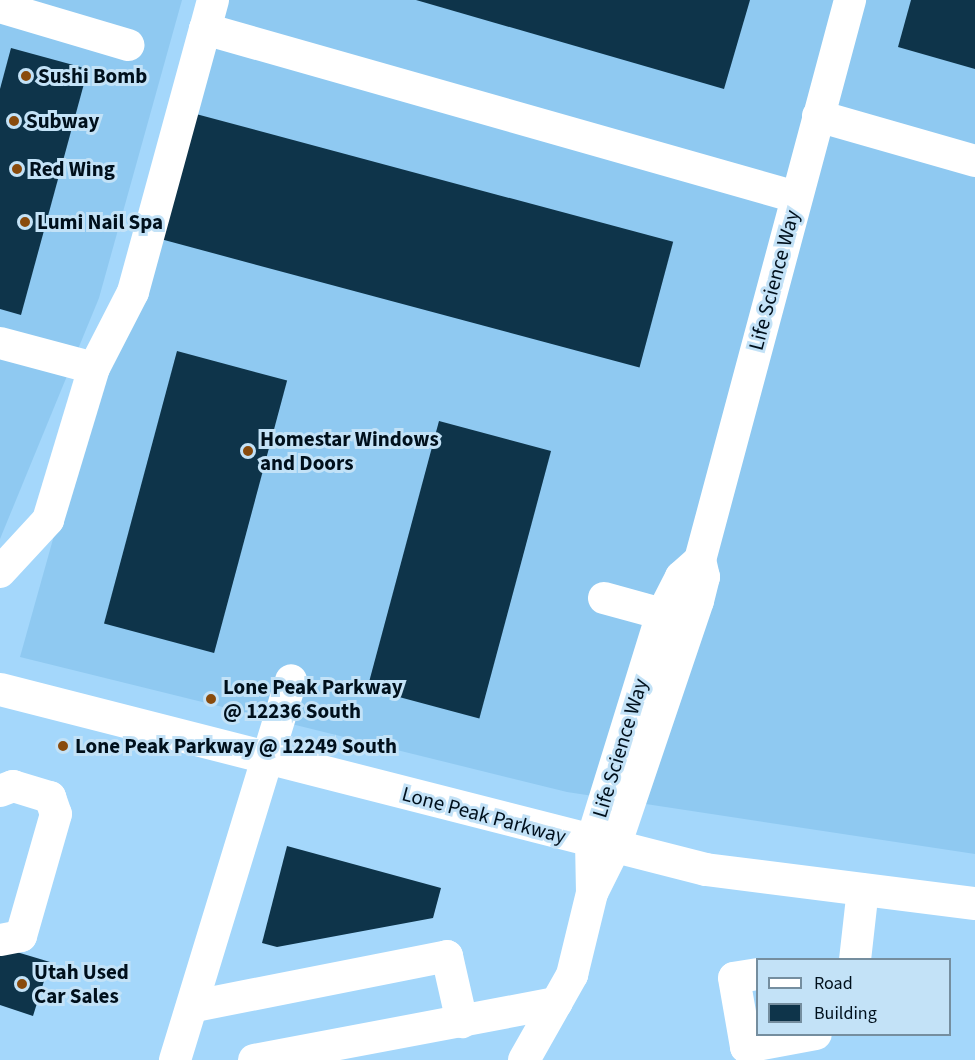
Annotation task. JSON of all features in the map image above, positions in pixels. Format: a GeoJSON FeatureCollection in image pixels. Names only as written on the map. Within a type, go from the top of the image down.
{"type":"FeatureCollection","features":[{"type":"Feature","properties":{"kind":"main road","name":"Lone Peak Parkway"},"geometry":{"type":"LineString","coordinates":[[0,689],[602,846],[705,869],[975,903]]}},
{"type":"Feature","properties":{"kind":"street","name":"Life Science Way"},"geometry":{"type":"LineString","coordinates":[[602,846],[698,601],[704,577],[700,560],[850,0]]}},
{"type":"Feature","properties":{"kind":"street"},"geometry":{"type":"LineString","coordinates":[[0,7],[128,45]]}},
{"type":"Feature","properties":{"kind":"street"},"geometry":{"type":"LineString","coordinates":[[0,572],[48,520],[94,368],[133,292],[209,15],[796,197]]}},
{"type":"Feature","properties":{"kind":"street"},"geometry":{"type":"LineString","coordinates":[[818,116],[975,161]]}},
{"type":"Feature","properties":{"kind":"street"},"geometry":{"type":"LineString","coordinates":[[0,343],[94,368]]}},
{"type":"Feature","properties":{"kind":"street","name":"Life Science Way"},"geometry":{"type":"LineString","coordinates":[[602,846],[662,614],[681,577],[700,560]]}},
{"type":"Feature","properties":{"kind":"street"},"geometry":{"type":"LineString","coordinates":[[604,598],[662,614]]}},
{"type":"Feature","properties":{"kind":"street"},"geometry":{"type":"LineString","coordinates":[[175,1060],[195,1006],[291,680]]}},
{"type":"Feature","properties":{"kind":"street"},"geometry":{"type":"LineString","coordinates":[[0,791],[13,786],[50,797],[56,814],[21,936],[0,940]]}},
{"type":"Feature","properties":{"kind":"street"},"geometry":{"type":"LineString","coordinates":[[524,1060],[572,975],[602,846]]}},
{"type":"Feature","properties":{"kind":"street"},"geometry":{"type":"LineString","coordinates":[[849,958],[863,889]]}},
{"type":"Feature","properties":{"kind":"street"},"geometry":{"type":"LineString","coordinates":[[195,1006],[447,956],[462,1022]]}},
{"type":"Feature","properties":{"kind":"street"},"geometry":{"type":"LineString","coordinates":[[756,974],[734,978],[746,1047],[810,1036]]}},
{"type":"Feature","properties":{"kind":"street"},"geometry":{"type":"LineString","coordinates":[[254,1060],[557,1003]]}},
{"type":"Feature","properties":{"kind":"shaded area"},"geometry":{"type":"Polygon","coordinates":[[[0,0],[182,0],[99,298],[0,539],[0,0]]]}},
{"type":"Feature","properties":{"kind":"shaded area"},"geometry":{"type":"Polygon","coordinates":[[[204,0],[975,0],[975,854],[567,792],[20,657],[204,0]]]}},
{"type":"Feature","properties":{"kind":"building"},"geometry":{"type":"Polygon","coordinates":[[[416,0],[750,0],[724,89],[416,0]]]}},
{"type":"Feature","properties":{"kind":"building"},"geometry":{"type":"Polygon","coordinates":[[[911,0],[975,0],[975,69],[898,47],[911,0]]]}},
{"type":"Feature","properties":{"kind":"building"},"geometry":{"type":"Polygon","coordinates":[[[11,48],[88,69],[21,315],[0,309],[0,89],[11,48]]]}},
{"type":"Feature","properties":{"kind":"building"},"geometry":{"type":"Polygon","coordinates":[[[196,114],[673,242],[640,367],[162,240],[196,114]]]}},
{"type":"Feature","properties":{"kind":"building"},"geometry":{"type":"Polygon","coordinates":[[[177,351],[287,381],[214,653],[104,623],[177,351]]]}},
{"type":"Feature","properties":{"kind":"building"},"geometry":{"type":"Polygon","coordinates":[[[439,421],[551,451],[479,719],[367,689],[439,421]]]}},
{"type":"Feature","properties":{"kind":"building"},"geometry":{"type":"Polygon","coordinates":[[[287,846],[441,888],[433,918],[277,947],[262,943],[287,846]]]}},
{"type":"Feature","properties":{"kind":"building","name":"Utah Used Car Sales"},"geometry":{"type":"Polygon","coordinates":[[[0,947],[50,962],[33,1016],[0,1005],[0,947]]]}},
{"type":"Feature","properties":{"kind":"place","name":"Sushi Bomb"},"geometry":{"type":"Point","coordinates":[26,76]}},
{"type":"Feature","properties":{"kind":"place","name":"Subway"},"geometry":{"type":"Point","coordinates":[14,121]}},
{"type":"Feature","properties":{"kind":"place","name":"Red Wing"},"geometry":{"type":"Point","coordinates":[17,169]}},
{"type":"Feature","properties":{"kind":"place","name":"Lumi Nail Spa"},"geometry":{"type":"Point","coordinates":[25,222]}},
{"type":"Feature","properties":{"kind":"place","name":"Homestar Windows and Doors"},"geometry":{"type":"Point","coordinates":[248,451]}},
{"type":"Feature","properties":{"kind":"place","name":"Lone Peak Parkway @ 12236 South"},"geometry":{"type":"Point","coordinates":[211,699]}},
{"type":"Feature","properties":{"kind":"place","name":"Lone Peak Parkway @ 12249 South"},"geometry":{"type":"Point","coordinates":[63,746]}},
{"type":"Feature","properties":{"kind":"place","name":"Utah Used Car Sales"},"geometry":{"type":"Point","coordinates":[22,984]}}]}
